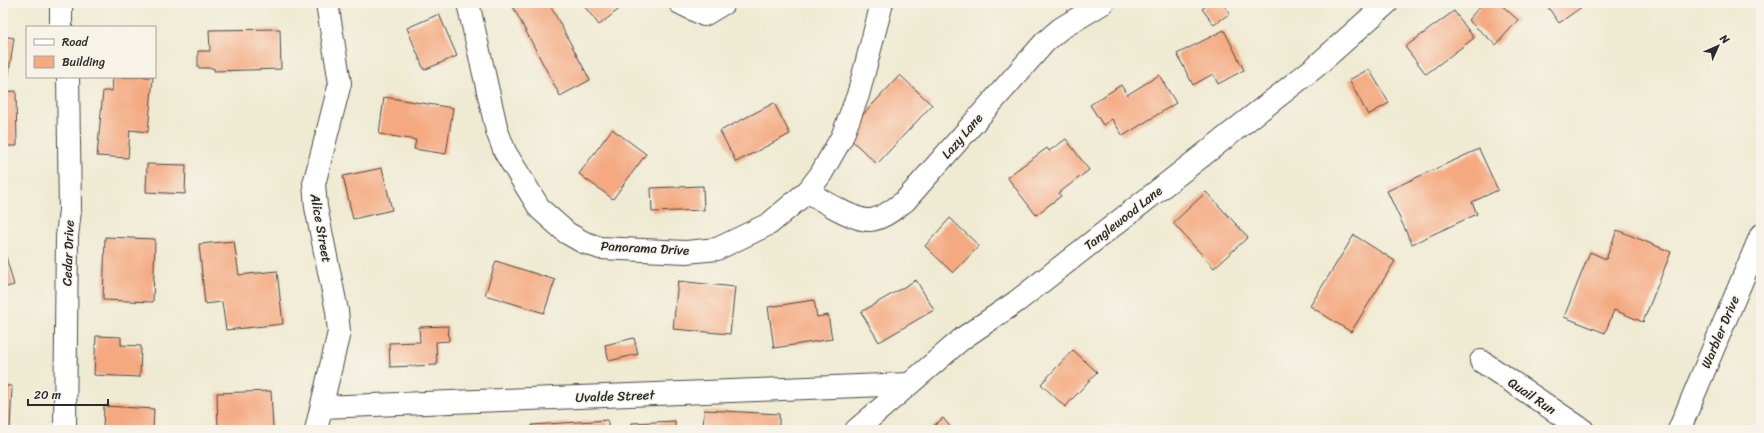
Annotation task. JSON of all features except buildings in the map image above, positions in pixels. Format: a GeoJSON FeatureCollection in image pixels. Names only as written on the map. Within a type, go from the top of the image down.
{"type":"FeatureCollection","features":[{"type":"Feature","properties":{"kind":"street"},"geometry":{"type":"LineString","coordinates":[[61,3],[61,26]]}},
{"type":"Feature","properties":{"kind":"street","name":"Alice Street"},"geometry":{"type":"LineString","coordinates":[[316,430],[340,332],[316,207],[314,184],[340,83],[328,3]]}},
{"type":"Feature","properties":{"kind":"street","name":"Panorama Drive"},"geometry":{"type":"LineString","coordinates":[[468,3],[497,131],[505,152],[540,209],[567,233],[582,242],[600,248],[678,252],[716,249],[769,224],[808,192],[821,174],[842,137],[858,95],[882,3]]}},
{"type":"Feature","properties":{"kind":"street"},"geometry":{"type":"LineString","coordinates":[[680,3],[704,15],[724,3]]}},
{"type":"Feature","properties":{"kind":"street","name":"Lazy Lane"},"geometry":{"type":"LineString","coordinates":[[808,192],[826,204],[857,218],[869,220],[888,212],[905,201],[1045,42],[1060,30],[1103,3]]}},
{"type":"Feature","properties":{"kind":"street","name":"Tanglewood Lane"},"geometry":{"type":"LineString","coordinates":[[856,430],[963,338],[1016,302],[1314,68],[1387,3]]}},
{"type":"Feature","properties":{"kind":"street","name":"Cedar Drive"},"geometry":{"type":"LineString","coordinates":[[65,430],[67,237],[70,210],[68,78]]}},
{"type":"Feature","properties":{"kind":"street","name":"Warbler Drive"},"geometry":{"type":"LineString","coordinates":[[1679,430],[1761,235]]}},
{"type":"Feature","properties":{"kind":"street","name":"Quail Run"},"geometry":{"type":"LineString","coordinates":[[1481,361],[1583,430]]}},
{"type":"Feature","properties":{"kind":"street","name":"Uvalde Street"},"geometry":{"type":"LineString","coordinates":[[322,407],[909,384]]}}]}
